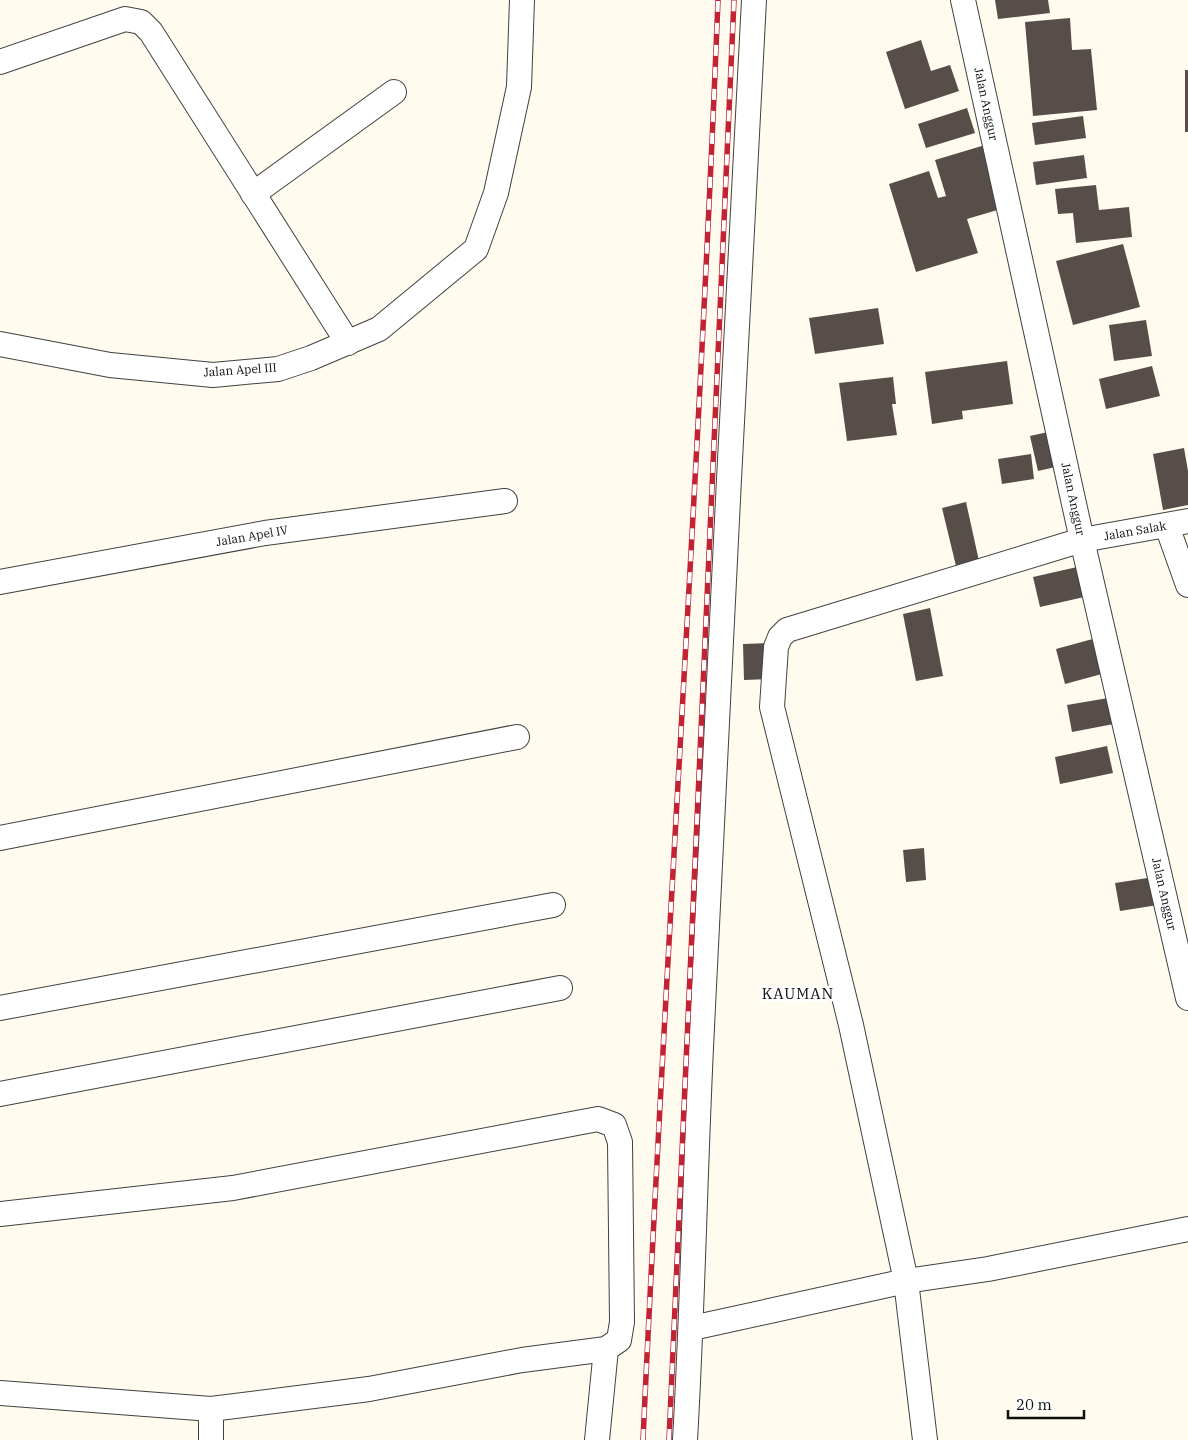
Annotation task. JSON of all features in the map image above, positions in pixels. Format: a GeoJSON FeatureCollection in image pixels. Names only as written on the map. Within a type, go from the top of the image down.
{"type":"FeatureCollection","features":[{"type":"Feature","properties":{"kind":"street","name":"Jalan Apel III"},"geometry":{"type":"LineString","coordinates":[[0,344],[110,365],[213,375],[278,369],[348,344],[379,329],[476,249],[496,193],[519,87],[522,0]]}},
{"type":"Feature","properties":{"kind":"street"},"geometry":{"type":"LineString","coordinates":[[685,1440],[692,1328],[701,1045],[754,0]]}},
{"type":"Feature","properties":{"kind":"street","name":"Jalan Anggur"},"geometry":{"type":"LineString","coordinates":[[963,0],[1082,540],[1188,998]]}},
{"type":"Feature","properties":{"kind":"street"},"geometry":{"type":"LineString","coordinates":[[0,62],[124,19],[142,22],[151,32],[348,344]]}},
{"type":"Feature","properties":{"kind":"street"},"geometry":{"type":"LineString","coordinates":[[253,194],[394,92]]}},
{"type":"Feature","properties":{"kind":"street","name":"Jalan Apel IV"},"geometry":{"type":"LineString","coordinates":[[0,582],[265,533],[505,501]]}},
{"type":"Feature","properties":{"kind":"street"},"geometry":{"type":"LineString","coordinates":[[1178,524],[1188,585]]}},
{"type":"Feature","properties":{"kind":"street","name":"Jalan Salak"},"geometry":{"type":"LineString","coordinates":[[925,1440],[906,1280],[851,1025],[772,707],[776,647],[780,637],[787,630],[1082,540],[1178,524]]}},
{"type":"Feature","properties":{"kind":"street"},"geometry":{"type":"LineString","coordinates":[[0,838],[517,737]]}},
{"type":"Feature","properties":{"kind":"street"},"geometry":{"type":"LineString","coordinates":[[0,1008],[553,904]]}},
{"type":"Feature","properties":{"kind":"street"},"geometry":{"type":"LineString","coordinates":[[0,1094],[560,988]]}},
{"type":"Feature","properties":{"kind":"street"},"geometry":{"type":"LineString","coordinates":[[0,1214],[233,1188],[598,1118],[614,1125],[620,1142],[622,1322],[620,1340],[606,1349],[522,1360],[369,1390],[211,1409],[0,1394]]}},
{"type":"Feature","properties":{"kind":"street"},"geometry":{"type":"LineString","coordinates":[[692,1328],[906,1280],[988,1270],[1188,1229]]}},
{"type":"Feature","properties":{"kind":"street"},"geometry":{"type":"LineString","coordinates":[[597,1440],[606,1349]]}},
{"type":"Feature","properties":{"kind":"street"},"geometry":{"type":"LineString","coordinates":[[211,1409],[211,1440]]}},
{"type":"Feature","properties":{"kind":"building"},"geometry":{"type":"Polygon","coordinates":[[[995,0],[1048,0],[1050,13],[998,19],[995,0]]]}},
{"type":"Feature","properties":{"kind":"building"},"geometry":{"type":"Polygon","coordinates":[[[1070,18],[1072,50],[1091,49],[1097,110],[1033,116],[1025,22],[1070,18]]]}},
{"type":"Feature","properties":{"kind":"building"},"geometry":{"type":"Polygon","coordinates":[[[921,40],[931,71],[950,65],[959,91],[905,109],[886,52],[921,40]]]}},
{"type":"Feature","properties":{"kind":"building"},"geometry":{"type":"Polygon","coordinates":[[[1185,70],[1188,70],[1188,132],[1185,132],[1185,70]]]}},
{"type":"Feature","properties":{"kind":"building"},"geometry":{"type":"Polygon","coordinates":[[[967,108],[975,133],[926,148],[918,124],[967,108]]]}},
{"type":"Feature","properties":{"kind":"building"},"geometry":{"type":"Polygon","coordinates":[[[1083,116],[1086,138],[1035,145],[1032,123],[1083,116]]]}},
{"type":"Feature","properties":{"kind":"building"},"geometry":{"type":"Polygon","coordinates":[[[985,145],[1004,208],[967,219],[978,253],[916,272],[889,184],[929,171],[938,198],[946,196],[935,160],[985,145]]]}},
{"type":"Feature","properties":{"kind":"building"},"geometry":{"type":"Polygon","coordinates":[[[1084,155],[1087,178],[1036,185],[1033,162],[1084,155]]]}},
{"type":"Feature","properties":{"kind":"building"},"geometry":{"type":"Polygon","coordinates":[[[1096,185],[1099,210],[1129,207],[1132,237],[1076,243],[1073,213],[1058,214],[1055,189],[1096,185]]]}},
{"type":"Feature","properties":{"kind":"building"},"geometry":{"type":"Polygon","coordinates":[[[1123,244],[1140,307],[1073,325],[1056,261],[1123,244]]]}},
{"type":"Feature","properties":{"kind":"building"},"geometry":{"type":"Polygon","coordinates":[[[878,308],[884,344],[815,354],[809,318],[878,308]]]}},
{"type":"Feature","properties":{"kind":"building"},"geometry":{"type":"Polygon","coordinates":[[[1146,320],[1152,356],[1114,361],[1109,325],[1146,320]]]}},
{"type":"Feature","properties":{"kind":"building"},"geometry":{"type":"Polygon","coordinates":[[[1007,361],[1013,404],[962,411],[963,419],[932,424],[925,372],[1007,361]]]}},
{"type":"Feature","properties":{"kind":"building"},"geometry":{"type":"Polygon","coordinates":[[[1152,366],[1160,396],[1106,409],[1099,379],[1152,366]]]}},
{"type":"Feature","properties":{"kind":"building"},"geometry":{"type":"Polygon","coordinates":[[[893,377],[896,404],[892,404],[897,435],[847,441],[839,383],[893,377]]]}},
{"type":"Feature","properties":{"kind":"building"},"geometry":{"type":"Polygon","coordinates":[[[1057,430],[1064,465],[1038,471],[1030,436],[1057,430]]]}},
{"type":"Feature","properties":{"kind":"building"},"geometry":{"type":"Polygon","coordinates":[[[1184,448],[1188,471],[1188,505],[1163,510],[1153,454],[1184,448]]]}},
{"type":"Feature","properties":{"kind":"building"},"geometry":{"type":"Polygon","coordinates":[[[1031,454],[1034,479],[1002,484],[998,459],[1031,454]]]}},
{"type":"Feature","properties":{"kind":"building"},"geometry":{"type":"Polygon","coordinates":[[[966,502],[979,561],[956,566],[942,508],[966,502]]]}},
{"type":"Feature","properties":{"kind":"building"},"geometry":{"type":"Polygon","coordinates":[[[1086,565],[1093,595],[1040,607],[1033,577],[1086,565]]]}},
{"type":"Feature","properties":{"kind":"building"},"geometry":{"type":"Polygon","coordinates":[[[930,608],[943,676],[916,681],[903,614],[930,608]]]}},
{"type":"Feature","properties":{"kind":"building"},"geometry":{"type":"Polygon","coordinates":[[[1100,637],[1109,672],[1065,684],[1056,649],[1100,637]]]}},
{"type":"Feature","properties":{"kind":"building"},"geometry":{"type":"Polygon","coordinates":[[[767,643],[771,679],[744,680],[743,644],[767,643]]]}},
{"type":"Feature","properties":{"kind":"building"},"geometry":{"type":"Polygon","coordinates":[[[1114,697],[1119,723],[1072,732],[1067,705],[1114,697]]]}},
{"type":"Feature","properties":{"kind":"building"},"geometry":{"type":"Polygon","coordinates":[[[1107,746],[1113,773],[1060,784],[1055,757],[1107,746]]]}},
{"type":"Feature","properties":{"kind":"building"},"geometry":{"type":"Polygon","coordinates":[[[924,848],[926,880],[906,882],[903,850],[924,848]]]}},
{"type":"Feature","properties":{"kind":"building"},"geometry":{"type":"Polygon","coordinates":[[[1154,877],[1158,905],[1120,911],[1115,883],[1154,877]]]}},
{"type":"Feature","properties":{"kind":"railway"},"geometry":{"type":"LineString","coordinates":[[643,1440],[701,360],[718,0]]}},
{"type":"Feature","properties":{"kind":"railway"},"geometry":{"type":"LineString","coordinates":[[669,1440],[734,0]]}},
{"type":"Feature","properties":{"kind":"district","name":"KAUMAN"},"geometry":{"type":"Point","coordinates":[798,994]}}]}
